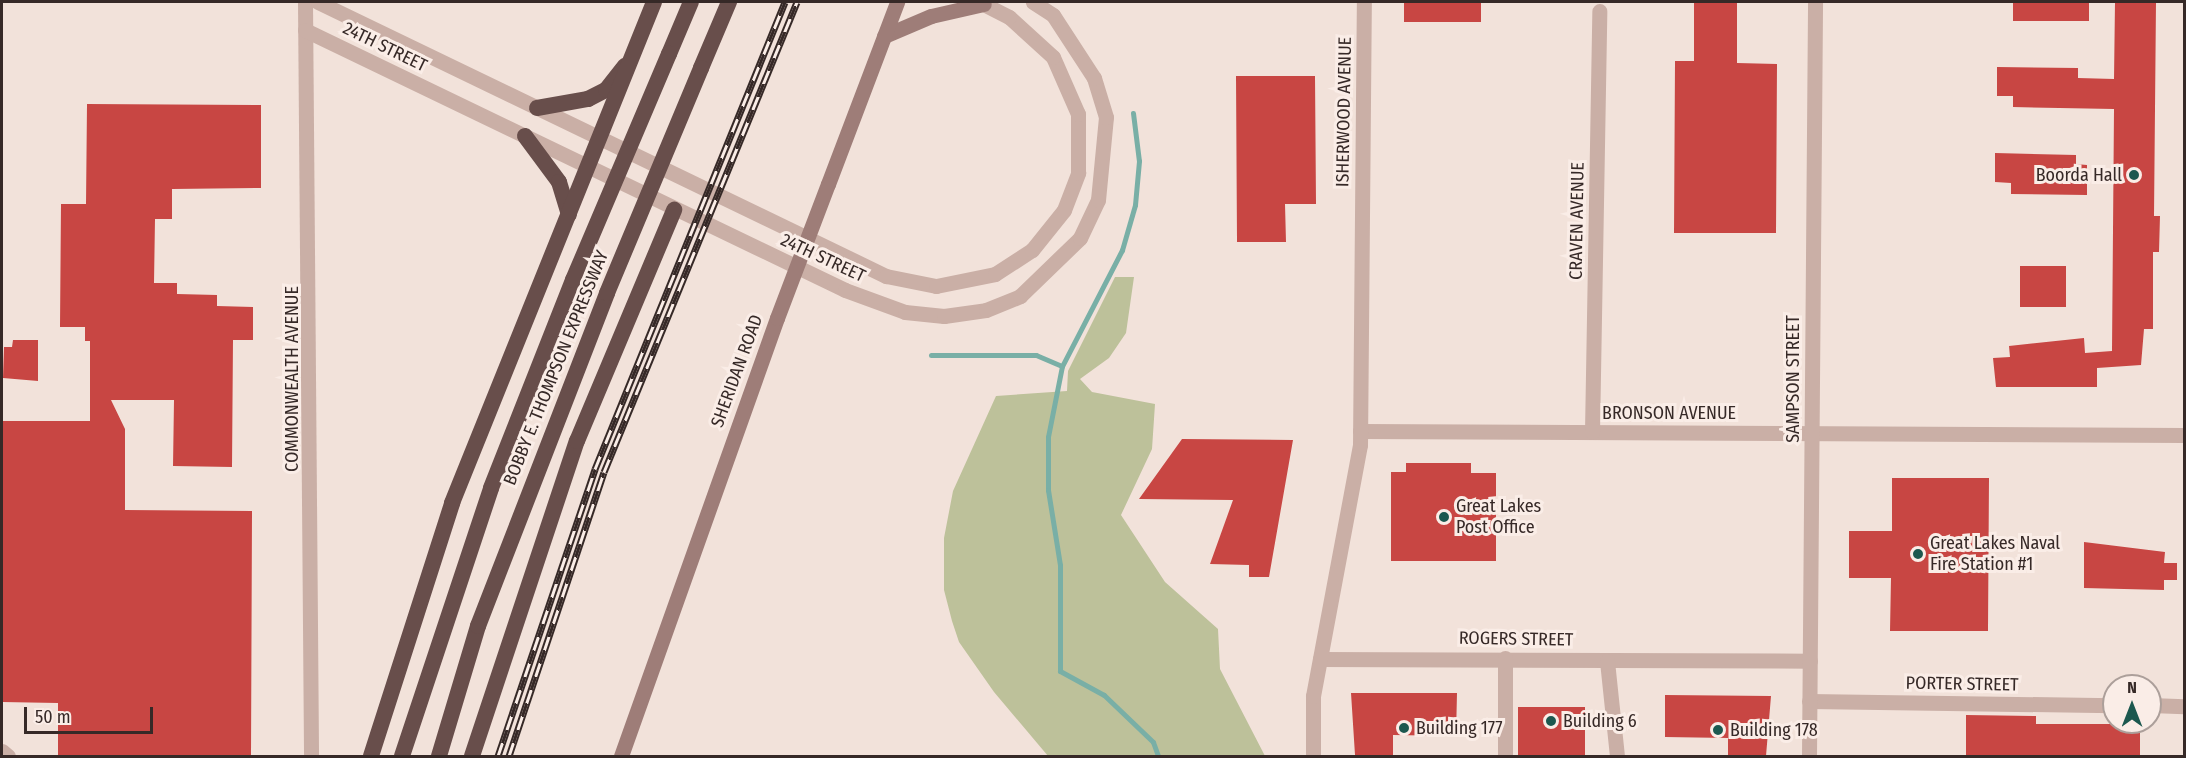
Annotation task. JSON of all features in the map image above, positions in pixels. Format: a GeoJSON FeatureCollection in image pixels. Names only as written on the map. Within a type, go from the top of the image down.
{"type":"FeatureCollection","features":[{"type":"Feature","properties":{"kind":"highway"},"geometry":{"type":"LineString","coordinates":[[370,756],[419,593],[569,214],[602,140],[628,63],[654,2]]}},
{"type":"Feature","properties":{"kind":"highway","name":"BOBBY E. THOMPSON EXPRESSWAY"},"geometry":{"type":"LineString","coordinates":[[402,756],[491,488],[573,280],[691,2]]}},
{"type":"Feature","properties":{"kind":"highway","name":"BOBBY E. THOMPSON EXPRESSWAY"},"geometry":{"type":"LineString","coordinates":[[439,756],[478,626],[607,293],[729,2]]}},
{"type":"Feature","properties":{"kind":"highway"},"geometry":{"type":"LineString","coordinates":[[537,108],[588,99],[606,90],[628,63]]}},
{"type":"Feature","properties":{"kind":"highway"},"geometry":{"type":"LineString","coordinates":[[525,136],[559,182],[569,214]]}},
{"type":"Feature","properties":{"kind":"highway"},"geometry":{"type":"LineString","coordinates":[[472,756],[577,441],[674,210]]}},
{"type":"Feature","properties":{"kind":"main road","name":"SHERIDAN ROAD"},"geometry":{"type":"LineString","coordinates":[[621,756],[777,318],[897,2]]}},
{"type":"Feature","properties":{"kind":"main road"},"geometry":{"type":"LineString","coordinates":[[884,36],[932,16],[981,3]]}},
{"type":"Feature","properties":{"kind":"street","name":"COMMONWEALTH AVENUE"},"geometry":{"type":"LineString","coordinates":[[305,2],[311,229],[311,756]]}},
{"type":"Feature","properties":{"kind":"street","name":"24TH STREET"},"geometry":{"type":"LineString","coordinates":[[318,2],[886,276],[936,286],[995,274],[1032,250],[1054,226],[1072,195],[1081,138],[1070,88],[1053,57],[1009,17],[981,3]]}},
{"type":"Feature","properties":{"kind":"street","name":"24TH STREET"},"geometry":{"type":"LineString","coordinates":[[305,30],[590,167],[674,210],[904,312],[944,316],[986,310],[1020,296],[1080,238],[1098,200],[1106,161],[1106,117],[1094,78],[1053,15],[1033,2]]}},
{"type":"Feature","properties":{"kind":"street","name":"ISHERWOOD AVENUE"},"geometry":{"type":"LineString","coordinates":[[1360,431],[1364,2]]}},
{"type":"Feature","properties":{"kind":"street","name":"SAMPSON STREET"},"geometry":{"type":"LineString","coordinates":[[1809,756],[1815,2]]}},
{"type":"Feature","properties":{"kind":"street","name":"CRAVEN AVENUE"},"geometry":{"type":"LineString","coordinates":[[1592,432],[1599,11]]}},
{"type":"Feature","properties":{"kind":"street","name":"BRONSON AVENUE"},"geometry":{"type":"LineString","coordinates":[[1360,431],[2184,435]]}},
{"type":"Feature","properties":{"kind":"street"},"geometry":{"type":"LineString","coordinates":[[1313,756],[1313,696],[1360,431]]}},
{"type":"Feature","properties":{"kind":"street","name":"ROGERS STREET"},"geometry":{"type":"LineString","coordinates":[[1320,658],[1810,661]]}},
{"type":"Feature","properties":{"kind":"street"},"geometry":{"type":"LineString","coordinates":[[1505,658],[1505,756]]}},
{"type":"Feature","properties":{"kind":"street"},"geometry":{"type":"LineString","coordinates":[[1607,661],[1617,756]]}},
{"type":"Feature","properties":{"kind":"street","name":"PORTER STREET"},"geometry":{"type":"LineString","coordinates":[[1809,701],[2102,705]]}},
{"type":"Feature","properties":{"kind":"street"},"geometry":{"type":"LineString","coordinates":[[2162,705],[2184,706]]}},
{"type":"Feature","properties":{"kind":"street"},"geometry":{"type":"LineString","coordinates":[[2,751],[8,756]]}},
{"type":"Feature","properties":{"kind":"green space"},"geometry":{"type":"Polygon","coordinates":[[[1115,277],[1134,277],[1126,333],[1109,358],[1080,379],[1092,392],[1155,404],[1152,449],[1121,515],[1165,582],[1218,629],[1220,669],[1265,756],[1048,756],[994,692],[959,642],[952,621],[944,590],[944,538],[953,491],[996,396],[1067,391],[1068,371],[1115,277]]]}},
{"type":"Feature","properties":{"kind":"building"},"geometry":{"type":"Polygon","coordinates":[[[1404,2],[1481,2],[1481,22],[1404,22],[1404,2]]]}},
{"type":"Feature","properties":{"kind":"building"},"geometry":{"type":"Polygon","coordinates":[[[1694,2],[1737,2],[1737,63],[1777,64],[1776,233],[1674,233],[1675,61],[1694,61],[1694,2]]]}},
{"type":"Feature","properties":{"kind":"building"},"geometry":{"type":"Polygon","coordinates":[[[2013,2],[2089,2],[2089,21],[2013,21],[2013,2]]]}},
{"type":"Feature","properties":{"kind":"building"},"geometry":{"type":"Polygon","coordinates":[[[2115,2],[2156,2],[2154,216],[2160,216],[2159,252],[2153,252],[2153,329],[2144,329],[2141,365],[2097,368],[2097,387],[1996,387],[1993,358],[2010,357],[2009,346],[2084,338],[2085,353],[2112,351],[2114,109],[2013,107],[2013,96],[1997,96],[1997,67],[2078,68],[2078,78],[2114,79],[2115,2]]]}},
{"type":"Feature","properties":{"kind":"building"},"geometry":{"type":"Polygon","coordinates":[[[1236,76],[1315,76],[1316,204],[1285,204],[1286,242],[1237,242],[1236,76]]]}},
{"type":"Feature","properties":{"kind":"building"},"geometry":{"type":"Polygon","coordinates":[[[87,104],[261,105],[261,188],[172,189],[172,219],[155,219],[154,283],[177,283],[177,294],[217,295],[217,306],[253,307],[253,340],[233,340],[232,467],[173,466],[174,400],[111,400],[125,429],[125,510],[252,511],[251,756],[58,756],[58,703],[2,702],[2,421],[90,421],[90,341],[85,341],[85,327],[60,327],[61,204],[86,204],[87,104]]]}},
{"type":"Feature","properties":{"kind":"building"},"geometry":{"type":"Polygon","coordinates":[[[1995,153],[2076,155],[2076,164],[2087,165],[2087,195],[2011,194],[2011,183],[1995,182],[1995,153]]]}},
{"type":"Feature","properties":{"kind":"building"},"geometry":{"type":"Polygon","coordinates":[[[2020,266],[2066,266],[2066,307],[2020,307],[2020,266]]]}},
{"type":"Feature","properties":{"kind":"building"},"geometry":{"type":"Polygon","coordinates":[[[13,340],[38,340],[38,381],[3,378],[4,347],[12,347],[13,340]]]}},
{"type":"Feature","properties":{"kind":"building"},"geometry":{"type":"Polygon","coordinates":[[[1182,439],[1293,440],[1269,577],[1249,577],[1249,565],[1210,564],[1233,500],[1139,499],[1182,439]]]}},
{"type":"Feature","properties":{"kind":"building","name":"Great Lakes Post Office"},"geometry":{"type":"Polygon","coordinates":[[[1406,463],[1471,463],[1471,473],[1496,473],[1496,561],[1391,561],[1391,472],[1406,472],[1406,463]]]}},
{"type":"Feature","properties":{"kind":"building","name":"Great Lakes Naval Fire Station #1"},"geometry":{"type":"Polygon","coordinates":[[[1892,478],[1989,478],[1988,631],[1890,631],[1891,578],[1849,578],[1849,531],[1892,531],[1892,478]]]}},
{"type":"Feature","properties":{"kind":"building"},"geometry":{"type":"Polygon","coordinates":[[[2084,542],[2165,552],[2164,563],[2177,563],[2177,580],[2164,580],[2164,590],[2084,588],[2084,542]]]}},
{"type":"Feature","properties":{"kind":"building","name":"Building 177"},"geometry":{"type":"Polygon","coordinates":[[[1351,693],[1457,693],[1456,736],[1393,735],[1393,756],[1355,755],[1351,693]]]}},
{"type":"Feature","properties":{"kind":"building","name":"Building 178"},"geometry":{"type":"Polygon","coordinates":[[[1665,695],[1771,696],[1766,756],[1728,756],[1728,738],[1665,737],[1665,695]]]}},
{"type":"Feature","properties":{"kind":"building","name":"Building 6"},"geometry":{"type":"Polygon","coordinates":[[[1518,707],[1585,707],[1585,755],[1518,755],[1518,707]]]}},
{"type":"Feature","properties":{"kind":"building"},"geometry":{"type":"Polygon","coordinates":[[[1966,715],[2036,716],[2036,724],[2102,724],[2102,734],[2140,734],[2140,756],[1966,756],[1966,715]]]}},
{"type":"Feature","properties":{"kind":"waterway"},"geometry":{"type":"LineString","coordinates":[[1133,113],[1139,161],[1135,205],[1122,250],[1062,366],[1048,437],[1048,490],[1060,565],[1060,671],[1104,695],[1153,742],[1158,756]]}},
{"type":"Feature","properties":{"kind":"waterway"},"geometry":{"type":"LineString","coordinates":[[931,355],[1036,355],[1062,366]]}},
{"type":"Feature","properties":{"kind":"railway"},"geometry":{"type":"LineString","coordinates":[[498,756],[595,469],[785,2]]}},
{"type":"Feature","properties":{"kind":"railway"},"geometry":{"type":"LineString","coordinates":[[509,756],[604,472],[797,2]]}},
{"type":"Feature","properties":{"kind":"place","name":"Boorda Hall"},"geometry":{"type":"Point","coordinates":[2134,175]}},
{"type":"Feature","properties":{"kind":"place","name":"Great Lakes Post Office"},"geometry":{"type":"Point","coordinates":[1444,517]}},
{"type":"Feature","properties":{"kind":"place","name":"Great Lakes Naval Fire Station #1"},"geometry":{"type":"Point","coordinates":[1918,554]}},
{"type":"Feature","properties":{"kind":"place","name":"Building 6"},"geometry":{"type":"Point","coordinates":[1551,721]}},
{"type":"Feature","properties":{"kind":"place","name":"Building 177"},"geometry":{"type":"Point","coordinates":[1404,728]}},
{"type":"Feature","properties":{"kind":"place","name":"Building 178"},"geometry":{"type":"Point","coordinates":[1718,730]}}]}
